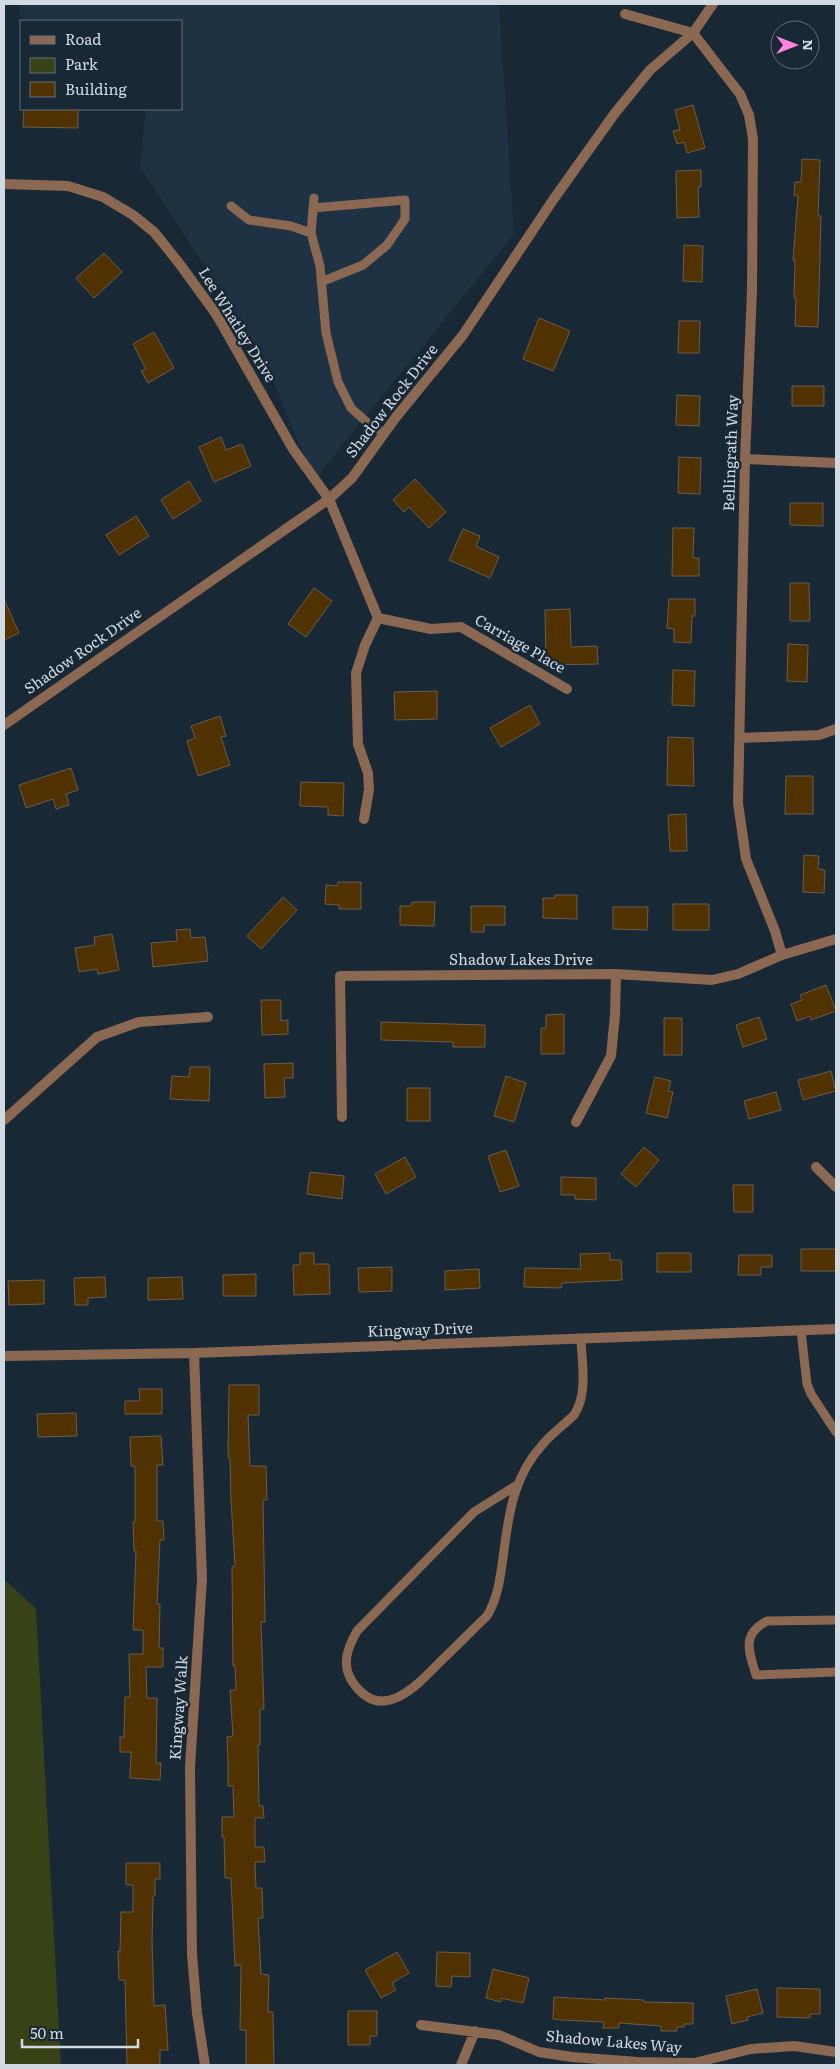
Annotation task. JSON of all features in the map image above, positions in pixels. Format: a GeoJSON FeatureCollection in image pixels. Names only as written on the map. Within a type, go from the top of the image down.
{"type":"FeatureCollection","features":[{"type":"Feature","properties":{"kind":"street","name":"Shadow Rock Drive"},"geometry":{"type":"LineString","coordinates":[[4,725],[329,499],[352,478],[384,433],[463,335],[553,200],[615,113],[650,70],[693,33],[713,4]]}},
{"type":"Feature","properties":{"kind":"street"},"geometry":{"type":"LineString","coordinates":[[624,14],[693,33]]}},
{"type":"Feature","properties":{"kind":"street","name":"Bellingrath Way"},"geometry":{"type":"LineString","coordinates":[[693,33],[740,94],[749,115],[753,139],[752,290],[745,459],[738,803],[746,859],[782,954]]}},
{"type":"Feature","properties":{"kind":"street","name":"Lee Whatley Drive"},"geometry":{"type":"LineString","coordinates":[[4,184],[68,186],[103,197],[133,215],[154,232],[216,314],[293,449],[329,499]]}},
{"type":"Feature","properties":{"kind":"street"},"geometry":{"type":"LineString","coordinates":[[745,459],[836,463]]}},
{"type":"Feature","properties":{"kind":"street"},"geometry":{"type":"LineString","coordinates":[[329,499],[378,618],[365,645],[356,673],[358,744],[368,773],[369,790],[364,819]]}},
{"type":"Feature","properties":{"kind":"street","name":"Carriage Place"},"geometry":{"type":"LineString","coordinates":[[378,618],[431,629],[461,627],[567,689]]}},
{"type":"Feature","properties":{"kind":"street"},"geometry":{"type":"LineString","coordinates":[[740,738],[819,735],[836,729]]}},
{"type":"Feature","properties":{"kind":"street","name":"Shadow Lakes Drive"},"geometry":{"type":"LineString","coordinates":[[342,1117],[340,976],[616,974],[712,980],[738,974],[782,954],[836,939]]}},
{"type":"Feature","properties":{"kind":"street"},"geometry":{"type":"LineString","coordinates":[[576,1122],[611,1056],[616,974]]}},
{"type":"Feature","properties":{"kind":"street"},"geometry":{"type":"LineString","coordinates":[[4,1120],[97,1037],[139,1022],[208,1017]]}},
{"type":"Feature","properties":{"kind":"street"},"geometry":{"type":"LineString","coordinates":[[816,1167],[836,1187]]}},
{"type":"Feature","properties":{"kind":"street","name":"Kingway Drive"},"geometry":{"type":"LineString","coordinates":[[4,1356],[194,1353],[836,1329]]}},
{"type":"Feature","properties":{"kind":"street","name":"Kingway Walk"},"geometry":{"type":"LineString","coordinates":[[194,1353],[202,1579],[191,1738],[192,1955],[197,2013],[205,2065]]}},
{"type":"Feature","properties":{"kind":"street","name":"Shadow Lakes Way"},"geometry":{"type":"LineString","coordinates":[[421,2025],[499,2035],[539,2052],[638,2064],[694,2063],[751,2049],[794,2046],[836,2052]]}},
{"type":"Feature","properties":{"kind":"street"},"geometry":{"type":"LineString","coordinates":[[461,2065],[475,2031]]}},
{"type":"Feature","properties":{"kind":"lane"},"geometry":{"type":"LineString","coordinates":[[321,282],[363,265],[386,245],[405,219],[405,200],[313,203],[311,233],[320,266],[321,282],[326,334],[338,382],[351,408],[368,424],[384,433]]}},
{"type":"Feature","properties":{"kind":"lane"},"geometry":{"type":"LineString","coordinates":[[231,206],[249,220],[291,226],[311,233]]}},
{"type":"Feature","properties":{"kind":"lane"},"geometry":{"type":"LineString","coordinates":[[801,1331],[807,1384],[811,1394],[836,1432]]}},
{"type":"Feature","properties":{"kind":"lane"},"geometry":{"type":"LineString","coordinates":[[517,1485],[474,1512],[357,1631],[348,1650],[347,1668],[357,1688],[368,1699],[390,1700],[411,1691],[487,1616],[495,1600],[509,1508],[517,1485],[528,1462],[537,1450],[574,1415],[578,1408],[582,1388],[581,1340]]}},
{"type":"Feature","properties":{"kind":"lane"},"geometry":{"type":"LineString","coordinates":[[836,1620],[767,1621],[758,1626],[751,1635],[748,1647],[756,1675],[836,1672]]}},
{"type":"Feature","properties":{"kind":"shaded area"},"geometry":{"type":"Polygon","coordinates":[[[19,4],[499,4],[514,234],[314,480],[262,354],[140,167],[146,110],[182,110],[182,20],[28,20],[20,16],[19,4]]]}},
{"type":"Feature","properties":{"kind":"green space"},"geometry":{"type":"Polygon","coordinates":[[[4,1579],[36,1609],[61,2065],[4,2065],[4,1579]]]}},
{"type":"Feature","properties":{"kind":"building"},"geometry":{"type":"Polygon","coordinates":[[[693,105],[705,148],[687,153],[684,142],[677,144],[673,131],[680,130],[675,110],[693,105]]]}},
{"type":"Feature","properties":{"kind":"building"},"geometry":{"type":"Polygon","coordinates":[[[24,110],[78,110],[78,128],[23,127],[24,110]]]}},
{"type":"Feature","properties":{"kind":"building"},"geometry":{"type":"Polygon","coordinates":[[[802,159],[820,160],[818,216],[821,216],[818,327],[795,326],[795,260],[793,260],[798,196],[794,195],[795,182],[801,182],[802,159]]]}},
{"type":"Feature","properties":{"kind":"building"},"geometry":{"type":"Polygon","coordinates":[[[701,170],[701,187],[698,187],[699,217],[677,218],[676,171],[701,170]]]}},
{"type":"Feature","properties":{"kind":"building"},"geometry":{"type":"Polygon","coordinates":[[[684,245],[703,246],[702,282],[683,281],[684,245]]]}},
{"type":"Feature","properties":{"kind":"building"},"geometry":{"type":"Polygon","coordinates":[[[104,253],[122,272],[94,298],[76,278],[104,253]]]}},
{"type":"Feature","properties":{"kind":"building"},"geometry":{"type":"Polygon","coordinates":[[[539,318],[570,331],[553,371],[523,359],[539,318]]]}},
{"type":"Feature","properties":{"kind":"building"},"geometry":{"type":"Polygon","coordinates":[[[679,321],[700,321],[699,353],[678,353],[679,321]]]}},
{"type":"Feature","properties":{"kind":"building"},"geometry":{"type":"Polygon","coordinates":[[[154,332],[174,368],[148,383],[141,371],[146,369],[133,344],[154,332]]]}},
{"type":"Feature","properties":{"kind":"building"},"geometry":{"type":"Polygon","coordinates":[[[792,386],[824,386],[824,406],[792,406],[792,386]]]}},
{"type":"Feature","properties":{"kind":"building"},"geometry":{"type":"Polygon","coordinates":[[[677,395],[700,396],[699,426],[676,425],[677,395]]]}},
{"type":"Feature","properties":{"kind":"building"},"geometry":{"type":"Polygon","coordinates":[[[221,437],[226,450],[242,444],[251,466],[214,482],[199,447],[221,437]]]}},
{"type":"Feature","properties":{"kind":"building"},"geometry":{"type":"Polygon","coordinates":[[[679,457],[701,458],[700,494],[678,493],[679,457]]]}},
{"type":"Feature","properties":{"kind":"building"},"geometry":{"type":"Polygon","coordinates":[[[415,479],[446,512],[429,528],[409,507],[404,512],[393,500],[415,479]]]}},
{"type":"Feature","properties":{"kind":"building"},"geometry":{"type":"Polygon","coordinates":[[[189,481],[201,501],[173,519],[161,500],[189,481]]]}},
{"type":"Feature","properties":{"kind":"building"},"geometry":{"type":"Polygon","coordinates":[[[790,503],[823,503],[823,526],[790,525],[790,503]]]}},
{"type":"Feature","properties":{"kind":"building"},"geometry":{"type":"Polygon","coordinates":[[[136,516],[149,536],[119,555],[106,535],[136,516]]]}},
{"type":"Feature","properties":{"kind":"building"},"geometry":{"type":"Polygon","coordinates":[[[673,528],[694,528],[693,558],[699,558],[699,576],[672,576],[673,528]]]}},
{"type":"Feature","properties":{"kind":"building"},"geometry":{"type":"Polygon","coordinates":[[[463,529],[480,536],[476,546],[499,557],[490,578],[449,560],[463,529]]]}},
{"type":"Feature","properties":{"kind":"building"},"geometry":{"type":"Polygon","coordinates":[[[790,583],[809,583],[810,621],[790,621],[790,583]]]}},
{"type":"Feature","properties":{"kind":"building"},"geometry":{"type":"Polygon","coordinates":[[[314,588],[332,601],[306,637],[288,624],[314,588]]]}},
{"type":"Feature","properties":{"kind":"building"},"geometry":{"type":"Polygon","coordinates":[[[4,599],[19,633],[4,640],[4,599]]]}},
{"type":"Feature","properties":{"kind":"building"},"geometry":{"type":"Polygon","coordinates":[[[669,599],[695,599],[695,616],[692,616],[691,643],[674,642],[674,629],[667,628],[669,599]]]}},
{"type":"Feature","properties":{"kind":"building"},"geometry":{"type":"Polygon","coordinates":[[[570,609],[571,647],[597,646],[598,664],[546,665],[545,610],[570,609]]]}},
{"type":"Feature","properties":{"kind":"building"},"geometry":{"type":"Polygon","coordinates":[[[788,644],[808,645],[807,682],[787,681],[788,644]]]}},
{"type":"Feature","properties":{"kind":"building"},"geometry":{"type":"Polygon","coordinates":[[[673,670],[695,671],[694,706],[672,705],[673,670]]]}},
{"type":"Feature","properties":{"kind":"building"},"geometry":{"type":"Polygon","coordinates":[[[437,691],[437,719],[395,720],[394,692],[437,691]]]}},
{"type":"Feature","properties":{"kind":"building"},"geometry":{"type":"Polygon","coordinates":[[[530,705],[540,724],[501,747],[490,728],[530,705]]]}},
{"type":"Feature","properties":{"kind":"building"},"geometry":{"type":"Polygon","coordinates":[[[220,716],[226,736],[221,737],[230,765],[198,776],[187,741],[195,738],[191,726],[220,716]]]}},
{"type":"Feature","properties":{"kind":"building"},"geometry":{"type":"Polygon","coordinates":[[[668,737],[693,738],[694,786],[667,785],[668,737]]]}},
{"type":"Feature","properties":{"kind":"building"},"geometry":{"type":"Polygon","coordinates":[[[71,768],[78,790],[66,794],[69,805],[56,809],[53,799],[26,808],[19,785],[71,768]]]}},
{"type":"Feature","properties":{"kind":"building"},"geometry":{"type":"Polygon","coordinates":[[[786,776],[813,776],[813,814],[785,814],[786,776]]]}},
{"type":"Feature","properties":{"kind":"building"},"geometry":{"type":"Polygon","coordinates":[[[301,782],[344,783],[343,816],[328,815],[328,807],[300,806],[301,782]]]}},
{"type":"Feature","properties":{"kind":"building"},"geometry":{"type":"Polygon","coordinates":[[[686,814],[687,851],[670,851],[668,815],[686,814]]]}},
{"type":"Feature","properties":{"kind":"building"},"geometry":{"type":"Polygon","coordinates":[[[804,855],[819,856],[818,869],[825,870],[824,893],[803,892],[804,855]]]}},
{"type":"Feature","properties":{"kind":"building"},"geometry":{"type":"Polygon","coordinates":[[[338,882],[361,882],[361,909],[339,909],[339,905],[325,904],[326,885],[337,886],[338,882]]]}},
{"type":"Feature","properties":{"kind":"building"},"geometry":{"type":"Polygon","coordinates":[[[555,895],[577,895],[577,919],[543,918],[543,898],[555,898],[555,895]]]}},
{"type":"Feature","properties":{"kind":"building"},"geometry":{"type":"Polygon","coordinates":[[[283,897],[297,910],[261,949],[247,936],[283,897]]]}},
{"type":"Feature","properties":{"kind":"building"},"geometry":{"type":"Polygon","coordinates":[[[412,902],[435,902],[434,926],[400,925],[400,906],[411,906],[412,902]]]}},
{"type":"Feature","properties":{"kind":"building"},"geometry":{"type":"Polygon","coordinates":[[[673,904],[709,904],[709,930],[673,930],[673,904]]]}},
{"type":"Feature","properties":{"kind":"building"},"geometry":{"type":"Polygon","coordinates":[[[471,906],[505,906],[505,925],[484,925],[484,932],[471,932],[471,906]]]}},
{"type":"Feature","properties":{"kind":"building"},"geometry":{"type":"Polygon","coordinates":[[[613,907],[648,907],[647,930],[613,929],[613,907]]]}},
{"type":"Feature","properties":{"kind":"building"},"geometry":{"type":"Polygon","coordinates":[[[190,929],[191,938],[205,937],[208,961],[153,967],[151,943],[177,941],[176,930],[190,929]]]}},
{"type":"Feature","properties":{"kind":"building"},"geometry":{"type":"Polygon","coordinates":[[[112,934],[119,970],[98,974],[97,969],[79,972],[75,948],[95,945],[94,937],[112,934]]]}},
{"type":"Feature","properties":{"kind":"building"},"geometry":{"type":"Polygon","coordinates":[[[826,985],[836,1011],[811,1020],[810,1016],[797,1021],[791,1004],[802,1000],[800,995],[826,985]]]}},
{"type":"Feature","properties":{"kind":"building"},"geometry":{"type":"Polygon","coordinates":[[[261,1000],[281,1000],[281,1021],[288,1020],[288,1034],[262,1035],[261,1000]]]}},
{"type":"Feature","properties":{"kind":"building"},"geometry":{"type":"Polygon","coordinates":[[[564,1014],[564,1054],[541,1054],[541,1028],[546,1028],[546,1015],[564,1014]]]}},
{"type":"Feature","properties":{"kind":"building"},"geometry":{"type":"Polygon","coordinates":[[[759,1017],[767,1039],[743,1047],[736,1025],[759,1017]]]}},
{"type":"Feature","properties":{"kind":"building"},"geometry":{"type":"Polygon","coordinates":[[[664,1018],[682,1018],[682,1055],[664,1055],[664,1018]]]}},
{"type":"Feature","properties":{"kind":"building"},"geometry":{"type":"Polygon","coordinates":[[[381,1022],[485,1025],[485,1047],[453,1047],[453,1042],[381,1040],[381,1022]]]}},
{"type":"Feature","properties":{"kind":"building"},"geometry":{"type":"Polygon","coordinates":[[[293,1063],[293,1078],[284,1078],[285,1097],[265,1098],[264,1064],[293,1063]]]}},
{"type":"Feature","properties":{"kind":"building"},"geometry":{"type":"Polygon","coordinates":[[[190,1067],[210,1067],[209,1101],[170,1099],[172,1076],[189,1077],[190,1067]]]}},
{"type":"Feature","properties":{"kind":"building"},"geometry":{"type":"Polygon","coordinates":[[[831,1071],[836,1091],[803,1100],[798,1080],[831,1071]]]}},
{"type":"Feature","properties":{"kind":"building"},"geometry":{"type":"Polygon","coordinates":[[[506,1076],[526,1083],[514,1122],[494,1116],[506,1076]]]}},
{"type":"Feature","properties":{"kind":"building"},"geometry":{"type":"Polygon","coordinates":[[[655,1077],[671,1081],[668,1091],[673,1092],[667,1118],[646,1113],[655,1077]]]}},
{"type":"Feature","properties":{"kind":"building"},"geometry":{"type":"Polygon","coordinates":[[[407,1088],[430,1088],[430,1121],[407,1121],[407,1088]]]}},
{"type":"Feature","properties":{"kind":"building"},"geometry":{"type":"Polygon","coordinates":[[[776,1092],[781,1110],[749,1119],[744,1101],[776,1092]]]}},
{"type":"Feature","properties":{"kind":"building"},"geometry":{"type":"Polygon","coordinates":[[[644,1147],[659,1160],[636,1187],[621,1174],[644,1147]]]}},
{"type":"Feature","properties":{"kind":"building"},"geometry":{"type":"Polygon","coordinates":[[[506,1150],[519,1186],[500,1192],[488,1156],[506,1150]]]}},
{"type":"Feature","properties":{"kind":"building"},"geometry":{"type":"Polygon","coordinates":[[[405,1157],[416,1177],[386,1194],[375,1174],[405,1157]]]}},
{"type":"Feature","properties":{"kind":"building"},"geometry":{"type":"Polygon","coordinates":[[[310,1172],[344,1176],[342,1199],[307,1194],[310,1172]]]}},
{"type":"Feature","properties":{"kind":"building"},"geometry":{"type":"Polygon","coordinates":[[[561,1177],[596,1178],[596,1200],[575,1199],[575,1195],[561,1195],[561,1177]]]}},
{"type":"Feature","properties":{"kind":"building"},"geometry":{"type":"Polygon","coordinates":[[[733,1185],[753,1185],[753,1212],[734,1212],[733,1185]]]}},
{"type":"Feature","properties":{"kind":"building"},"geometry":{"type":"Polygon","coordinates":[[[801,1249],[836,1249],[836,1271],[801,1271],[801,1249]]]}},
{"type":"Feature","properties":{"kind":"building"},"geometry":{"type":"Polygon","coordinates":[[[300,1253],[314,1253],[314,1264],[329,1264],[330,1294],[294,1295],[293,1265],[300,1265],[300,1253]]]}},
{"type":"Feature","properties":{"kind":"building"},"geometry":{"type":"Polygon","coordinates":[[[610,1253],[610,1260],[621,1260],[622,1280],[562,1283],[561,1288],[524,1287],[525,1268],[581,1269],[580,1254],[610,1253]]]}},
{"type":"Feature","properties":{"kind":"building"},"geometry":{"type":"Polygon","coordinates":[[[657,1253],[691,1253],[691,1272],[657,1272],[657,1253]]]}},
{"type":"Feature","properties":{"kind":"building"},"geometry":{"type":"Polygon","coordinates":[[[739,1255],[772,1255],[772,1267],[761,1267],[761,1275],[738,1275],[739,1255]]]}},
{"type":"Feature","properties":{"kind":"building"},"geometry":{"type":"Polygon","coordinates":[[[392,1267],[392,1291],[359,1292],[358,1268],[392,1267]]]}},
{"type":"Feature","properties":{"kind":"building"},"geometry":{"type":"Polygon","coordinates":[[[479,1269],[480,1288],[445,1290],[445,1271],[479,1269]]]}},
{"type":"Feature","properties":{"kind":"building"},"geometry":{"type":"Polygon","coordinates":[[[256,1274],[256,1296],[223,1296],[223,1275],[256,1274]]]}},
{"type":"Feature","properties":{"kind":"building"},"geometry":{"type":"Polygon","coordinates":[[[105,1277],[106,1297],[88,1298],[88,1305],[75,1305],[74,1278],[105,1277]]]}},
{"type":"Feature","properties":{"kind":"building"},"geometry":{"type":"Polygon","coordinates":[[[182,1277],[183,1299],[148,1300],[148,1278],[182,1277]]]}},
{"type":"Feature","properties":{"kind":"building"},"geometry":{"type":"Polygon","coordinates":[[[44,1280],[44,1304],[9,1305],[8,1281],[44,1280]]]}},
{"type":"Feature","properties":{"kind":"building"},"geometry":{"type":"Polygon","coordinates":[[[229,1385],[259,1385],[259,1415],[248,1415],[250,1466],[266,1466],[267,1500],[263,1500],[265,1622],[261,1622],[264,1709],[260,1709],[260,1745],[258,1745],[259,1806],[263,1806],[264,1818],[255,1818],[255,1847],[264,1847],[265,1862],[255,1862],[256,1888],[262,1888],[263,1918],[258,1918],[261,1974],[269,1975],[268,2012],[273,2012],[274,2065],[246,2065],[246,2030],[240,2030],[241,1965],[235,1966],[231,1878],[225,1878],[224,1837],[222,1837],[222,1817],[234,1817],[233,1786],[228,1786],[227,1737],[233,1736],[230,1690],[236,1690],[235,1666],[233,1666],[232,1567],[235,1566],[230,1458],[228,1458],[229,1385]]]}},
{"type":"Feature","properties":{"kind":"building"},"geometry":{"type":"Polygon","coordinates":[[[139,1389],[162,1389],[162,1414],[125,1414],[125,1401],[140,1401],[139,1389]]]}},
{"type":"Feature","properties":{"kind":"building"},"geometry":{"type":"Polygon","coordinates":[[[76,1413],[77,1436],[38,1437],[37,1414],[76,1413]]]}},
{"type":"Feature","properties":{"kind":"building"},"geometry":{"type":"Polygon","coordinates":[[[161,1436],[163,1465],[157,1465],[157,1521],[163,1521],[164,1540],[160,1540],[157,1604],[160,1604],[159,1648],[163,1648],[163,1667],[146,1667],[147,1698],[157,1698],[156,1763],[161,1763],[160,1780],[130,1778],[131,1752],[120,1752],[120,1737],[124,1737],[125,1697],[130,1697],[129,1654],[143,1654],[143,1630],[133,1630],[136,1551],[134,1551],[133,1522],[135,1522],[135,1466],[131,1466],[130,1437],[161,1436]]]}},
{"type":"Feature","properties":{"kind":"building"},"geometry":{"type":"Polygon","coordinates":[[[126,1863],[160,1863],[160,1879],[155,1879],[155,1896],[153,1896],[154,2006],[165,2005],[168,2050],[160,2050],[160,2065],[127,2065],[125,1980],[119,1980],[118,1951],[120,1951],[121,1912],[133,1912],[133,1885],[126,1885],[126,1863]]]}},
{"type":"Feature","properties":{"kind":"building"},"geometry":{"type":"Polygon","coordinates":[[[397,1952],[409,1973],[392,1983],[396,1990],[381,1998],[365,1970],[397,1952]]]}},
{"type":"Feature","properties":{"kind":"building"},"geometry":{"type":"Polygon","coordinates":[[[437,1952],[470,1953],[470,1977],[452,1976],[451,1987],[436,1986],[437,1952]]]}},
{"type":"Feature","properties":{"kind":"building"},"geometry":{"type":"Polygon","coordinates":[[[493,1969],[529,1978],[523,2003],[501,1998],[501,2002],[486,1998],[493,1969]]]}},
{"type":"Feature","properties":{"kind":"building"},"geometry":{"type":"Polygon","coordinates":[[[777,1988],[820,1989],[820,2014],[810,2014],[810,2018],[777,2017],[777,1988]]]}},
{"type":"Feature","properties":{"kind":"building"},"geometry":{"type":"Polygon","coordinates":[[[757,1989],[763,2013],[747,2017],[748,2020],[732,2024],[726,1996],[757,1989]]]}},
{"type":"Feature","properties":{"kind":"building"},"geometry":{"type":"Polygon","coordinates":[[[554,1997],[693,2003],[693,2024],[684,2024],[684,2027],[677,2027],[677,2031],[661,2031],[661,2026],[619,2023],[619,2028],[603,2028],[604,2022],[553,2019],[554,1997]]]}},
{"type":"Feature","properties":{"kind":"building"},"geometry":{"type":"Polygon","coordinates":[[[348,2011],[377,2011],[377,2036],[370,2036],[370,2045],[348,2045],[348,2011]]]}}]}
